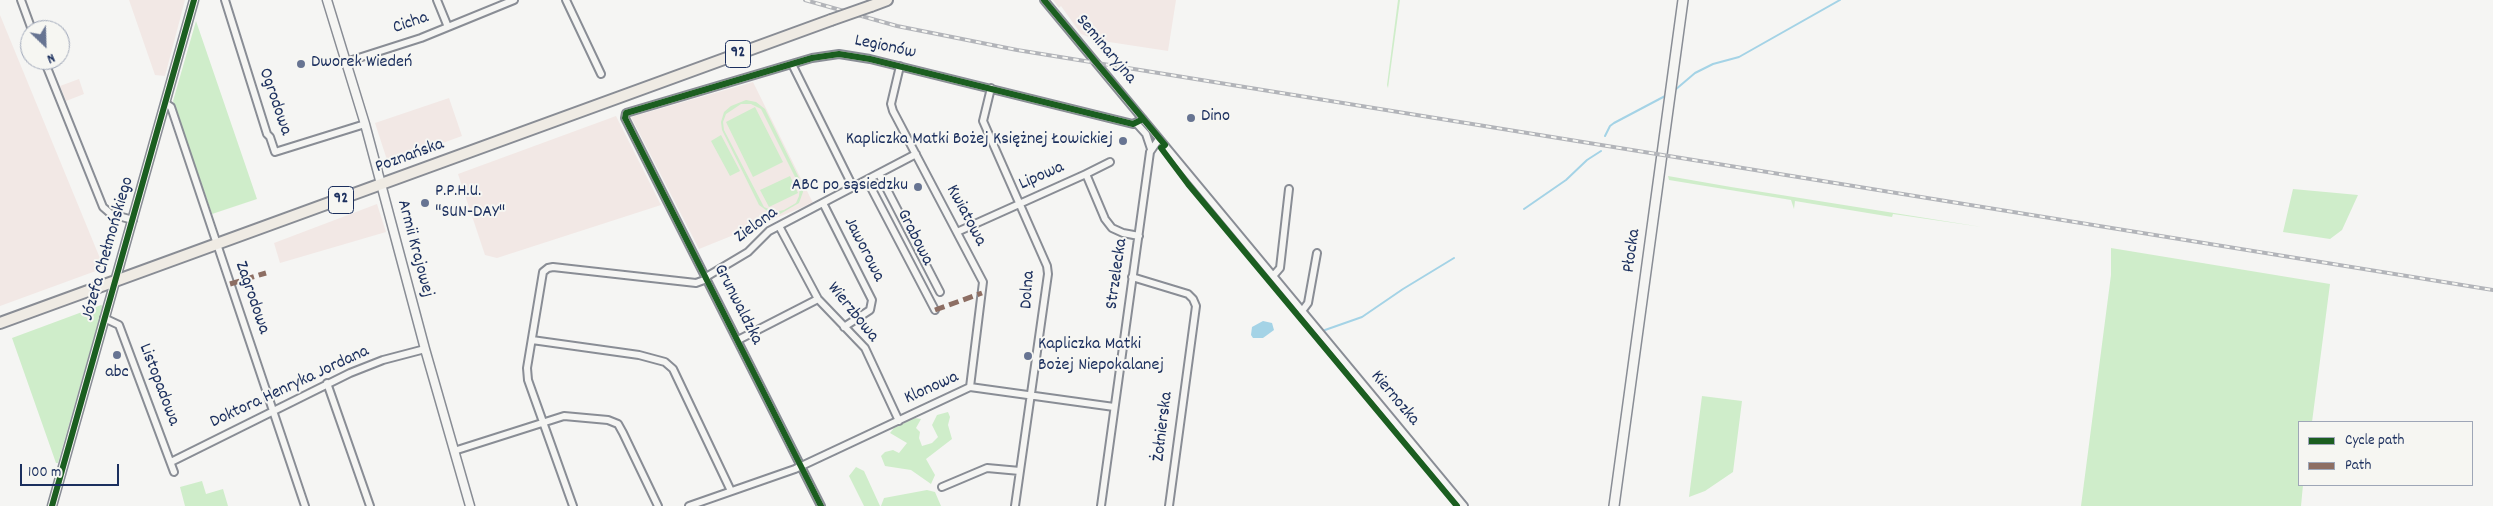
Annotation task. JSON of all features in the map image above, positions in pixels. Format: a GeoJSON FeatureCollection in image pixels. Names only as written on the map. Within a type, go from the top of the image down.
{"type":"FeatureCollection","features":[{"type":"Feature","properties":{"kind":"main road","name":"Poznańska"},"geometry":{"type":"LineString","coordinates":[[0,323],[886,0]]}},
{"type":"Feature","properties":{"kind":"main road","name":"Płocka"},"geometry":{"type":"LineString","coordinates":[[1614,506],[1683,0]]}},
{"type":"Feature","properties":{"kind":"street"},"geometry":{"type":"LineString","coordinates":[[21,0],[28,20]]}},
{"type":"Feature","properties":{"kind":"street","name":"Józefa Chełmońskiego"},"geometry":{"type":"LineString","coordinates":[[52,506],[194,0]]}},
{"type":"Feature","properties":{"kind":"street","name":"Ogrodowa"},"geometry":{"type":"LineString","coordinates":[[225,0],[267,134],[270,137],[275,152],[365,124]]}},
{"type":"Feature","properties":{"kind":"street","name":"Armii Krajowej"},"geometry":{"type":"LineString","coordinates":[[327,0],[365,124],[425,349],[470,506]]}},
{"type":"Feature","properties":{"kind":"street"},"geometry":{"type":"LineString","coordinates":[[437,0],[448,27]]}},
{"type":"Feature","properties":{"kind":"street","name":"Cicha"},"geometry":{"type":"LineString","coordinates":[[346,62],[448,27],[514,0]]}},
{"type":"Feature","properties":{"kind":"street"},"geometry":{"type":"LineString","coordinates":[[566,0],[601,74]]}},
{"type":"Feature","properties":{"kind":"street","name":"Seminaryjna"},"geometry":{"type":"LineString","coordinates":[[1044,0],[1143,119]]}},
{"type":"Feature","properties":{"kind":"street","name":"Legionów"},"geometry":{"type":"LineString","coordinates":[[625,118],[626,113],[792,64],[839,54],[900,66],[1137,124]]}},
{"type":"Feature","properties":{"kind":"street"},"geometry":{"type":"LineString","coordinates":[[792,64],[853,187]]}},
{"type":"Feature","properties":{"kind":"street","name":"Kwiatowa"},"geometry":{"type":"LineString","coordinates":[[900,66],[891,104],[983,282],[970,387]]}},
{"type":"Feature","properties":{"kind":"street"},"geometry":{"type":"LineString","coordinates":[[48,70],[103,207],[111,214],[132,220]]}},
{"type":"Feature","properties":{"kind":"street","name":"Dolna"},"geometry":{"type":"LineString","coordinates":[[991,88],[983,122],[1047,266],[1048,274],[1015,506]]}},
{"type":"Feature","properties":{"kind":"street","name":"Zagrodowa"},"geometry":{"type":"LineString","coordinates":[[165,103],[171,107],[305,506]]}},
{"type":"Feature","properties":{"kind":"street","name":"Grunwaldzka"},"geometry":{"type":"LineString","coordinates":[[625,118],[821,506]]}},
{"type":"Feature","properties":{"kind":"street"},"geometry":{"type":"LineString","coordinates":[[1143,119],[1137,124],[1146,134],[1151,150]]}},
{"type":"Feature","properties":{"kind":"street","name":"Kiernozka"},"geometry":{"type":"LineString","coordinates":[[1143,119],[1464,506]]}},
{"type":"Feature","properties":{"kind":"street"},"geometry":{"type":"LineString","coordinates":[[1151,150],[1160,139]]}},
{"type":"Feature","properties":{"kind":"street","name":"Strzelecka"},"geometry":{"type":"LineString","coordinates":[[1101,506],[1151,150]]}},
{"type":"Feature","properties":{"kind":"street","name":"Zielona"},"geometry":{"type":"LineString","coordinates":[[706,278],[748,252],[759,239],[779,226],[916,154]]}},
{"type":"Feature","properties":{"kind":"street"},"geometry":{"type":"LineString","coordinates":[[1086,174],[1110,162]]}},
{"type":"Feature","properties":{"kind":"street"},"geometry":{"type":"LineString","coordinates":[[879,174],[940,292]]}},
{"type":"Feature","properties":{"kind":"street","name":"Lipowa"},"geometry":{"type":"LineString","coordinates":[[957,232],[1086,174],[1109,224],[1123,233],[1139,236]]}},
{"type":"Feature","properties":{"kind":"street","name":"Grabowa"},"geometry":{"type":"LineString","coordinates":[[867,180],[935,310]]}},
{"type":"Feature","properties":{"kind":"street"},"geometry":{"type":"LineString","coordinates":[[1273,276],[1280,268],[1289,188]]}},
{"type":"Feature","properties":{"kind":"street","name":"Jaworowa"},"geometry":{"type":"LineString","coordinates":[[823,204],[872,300],[870,310],[844,327]]}},
{"type":"Feature","properties":{"kind":"street","name":"Wierzbowa"},"geometry":{"type":"LineString","coordinates":[[779,226],[818,299],[865,348],[899,421]]}},
{"type":"Feature","properties":{"kind":"street"},"geometry":{"type":"LineString","coordinates":[[1302,310],[1308,303],[1317,253]]}},
{"type":"Feature","properties":{"kind":"street"},"geometry":{"type":"LineString","coordinates":[[572,506],[528,380],[527,368],[543,272],[548,268],[696,284],[706,278]]}},
{"type":"Feature","properties":{"kind":"street","name":"Żołnierska"},"geometry":{"type":"LineString","coordinates":[[1132,277],[1188,294],[1196,306],[1169,506]]}},
{"type":"Feature","properties":{"kind":"street"},"geometry":{"type":"LineString","coordinates":[[738,340],[818,299]]}},
{"type":"Feature","properties":{"kind":"street","name":"Listopadowa"},"geometry":{"type":"LineString","coordinates":[[104,318],[119,325],[174,472]]}},
{"type":"Feature","properties":{"kind":"street"},"geometry":{"type":"LineString","coordinates":[[532,340],[639,355],[665,362],[673,368],[731,491]]}},
{"type":"Feature","properties":{"kind":"street","name":"Doktora Henryka Jordana"},"geometry":{"type":"LineString","coordinates":[[171,462],[327,383],[383,360],[425,349]]}},
{"type":"Feature","properties":{"kind":"street"},"geometry":{"type":"LineString","coordinates":[[327,383],[370,506]]}},
{"type":"Feature","properties":{"kind":"street","name":"Klonowa"},"geometry":{"type":"LineString","coordinates":[[689,506],[801,466],[970,387],[1114,407]]}},
{"type":"Feature","properties":{"kind":"street"},"geometry":{"type":"LineString","coordinates":[[454,451],[564,416],[608,420],[618,424],[658,506]]}},
{"type":"Feature","properties":{"kind":"street"},"geometry":{"type":"LineString","coordinates":[[942,487],[987,468],[1020,471]]}},
{"type":"Feature","properties":{"kind":"shaded area"},"geometry":{"type":"Polygon","coordinates":[[[129,0],[185,0],[165,76],[155,75],[129,0]]]}},
{"type":"Feature","properties":{"kind":"shaded area"},"geometry":{"type":"Polygon","coordinates":[[[1053,0],[1176,0],[1168,51],[1096,40],[1081,34],[1061,6],[1059,8],[1053,0]]]}},
{"type":"Feature","properties":{"kind":"shaded area"},"geometry":{"type":"Polygon","coordinates":[[[0,15],[20,64],[20,70],[23,70],[104,268],[0,306],[0,15]]]}},
{"type":"Feature","properties":{"kind":"shaded area"},"geometry":{"type":"Polygon","coordinates":[[[79,79],[84,94],[66,101],[60,86],[79,79]]]}},
{"type":"Feature","properties":{"kind":"shaded area"},"geometry":{"type":"Polygon","coordinates":[[[753,82],[813,203],[699,249],[631,117],[753,82]]]}},
{"type":"Feature","properties":{"kind":"shaded area"},"geometry":{"type":"Polygon","coordinates":[[[449,98],[462,136],[388,163],[375,123],[449,98]]]}},
{"type":"Feature","properties":{"kind":"shaded area"},"geometry":{"type":"Polygon","coordinates":[[[616,116],[661,205],[497,258],[485,255],[458,174],[616,116]]]}},
{"type":"Feature","properties":{"kind":"shaded area"},"geometry":{"type":"Polygon","coordinates":[[[377,204],[386,232],[280,263],[274,243],[377,204]]]}},
{"type":"Feature","properties":{"kind":"green space"},"geometry":{"type":"Polygon","coordinates":[[[1398,0],[1400,0],[1388,88],[1387,85],[1398,0]]]}},
{"type":"Feature","properties":{"kind":"green space"},"geometry":{"type":"Polygon","coordinates":[[[196,21],[257,199],[212,214],[173,101],[196,21]]]}},
{"type":"Feature","properties":{"kind":"green space"},"geometry":{"type":"Polygon","coordinates":[[[746,100],[756,102],[765,109],[803,186],[799,203],[780,214],[770,213],[759,205],[722,130],[721,122],[724,112],[731,106],[746,100]],[[741,104],[726,114],[723,122],[724,130],[764,207],[775,212],[784,210],[796,203],[800,187],[761,109],[751,104],[741,104]]]}},
{"type":"Feature","properties":{"kind":"green space"},"geometry":{"type":"Polygon","coordinates":[[[755,107],[783,162],[753,177],[726,122],[755,107]]]}},
{"type":"Feature","properties":{"kind":"green space"},"geometry":{"type":"Polygon","coordinates":[[[721,135],[740,171],[730,176],[711,141],[721,135]]]}},
{"type":"Feature","properties":{"kind":"green space"},"geometry":{"type":"Polygon","coordinates":[[[790,176],[798,193],[769,207],[760,190],[790,176]]]}},
{"type":"Feature","properties":{"kind":"green space"},"geometry":{"type":"Polygon","coordinates":[[[1668,176],[1982,227],[1893,214],[1892,217],[1795,201],[1794,209],[1791,200],[1669,180],[1668,176]]]}},
{"type":"Feature","properties":{"kind":"green space"},"geometry":{"type":"Polygon","coordinates":[[[2293,189],[2358,195],[2342,230],[2330,239],[2283,232],[2293,189]]]}},
{"type":"Feature","properties":{"kind":"green space"},"geometry":{"type":"Polygon","coordinates":[[[2111,248],[2330,284],[2312,421],[2298,421],[2298,486],[2303,486],[2301,506],[2081,506],[2111,275],[2111,248]]]}},
{"type":"Feature","properties":{"kind":"green space"},"geometry":{"type":"Polygon","coordinates":[[[101,305],[103,306],[58,463],[56,463],[12,338],[101,305]]]}},
{"type":"Feature","properties":{"kind":"green space"},"geometry":{"type":"Polygon","coordinates":[[[1702,396],[1742,401],[1733,472],[1705,491],[1689,497],[1702,396]]]}},
{"type":"Feature","properties":{"kind":"green space"},"geometry":{"type":"Polygon","coordinates":[[[948,412],[950,417],[948,425],[952,439],[926,459],[935,475],[931,484],[911,470],[885,466],[881,456],[885,452],[893,450],[899,453],[907,443],[890,433],[894,428],[915,418],[921,419],[916,428],[920,432],[919,438],[922,446],[932,443],[938,437],[932,425],[937,415],[948,412]]]}},
{"type":"Feature","properties":{"kind":"green space"},"geometry":{"type":"Polygon","coordinates":[[[856,467],[864,471],[880,506],[864,506],[849,476],[856,467]]]}},
{"type":"Feature","properties":{"kind":"green space"},"geometry":{"type":"Polygon","coordinates":[[[202,481],[206,494],[223,489],[228,506],[185,506],[180,487],[202,481]]]}},
{"type":"Feature","properties":{"kind":"green space"},"geometry":{"type":"Polygon","coordinates":[[[927,490],[935,492],[941,506],[881,506],[884,498],[927,490]]]}},
{"type":"Feature","properties":{"kind":"water"},"geometry":{"type":"Polygon","coordinates":[[[1263,321],[1272,323],[1274,330],[1263,338],[1253,338],[1251,335],[1252,327],[1263,321]]]}},
{"type":"Feature","properties":{"kind":"waterway"},"geometry":{"type":"LineString","coordinates":[[1675,90],[1695,73],[1713,64],[1739,57],[1840,0]]}},
{"type":"Feature","properties":{"kind":"waterway"},"geometry":{"type":"LineString","coordinates":[[1605,136],[1610,126],[1614,123],[1667,95]]}},
{"type":"Feature","properties":{"kind":"waterway"},"geometry":{"type":"LineString","coordinates":[[1524,209],[1566,180],[1587,160],[1601,151]]}},
{"type":"Feature","properties":{"kind":"waterway"},"geometry":{"type":"LineString","coordinates":[[1325,330],[1362,317],[1454,258]]}},
{"type":"Feature","properties":{"kind":"railway"},"geometry":{"type":"LineString","coordinates":[[805,0],[897,26],[1017,50],[2493,290]]}},
{"type":"Feature","properties":{"kind":"marked path"},"geometry":{"type":"LineString","coordinates":[[230,284],[266,273]]}},
{"type":"Feature","properties":{"kind":"marked path"},"geometry":{"type":"LineString","coordinates":[[935,310],[982,293]]}},
{"type":"Feature","properties":{"kind":"cycle path"},"geometry":{"type":"LineString","coordinates":[[52,506],[194,0]]}},
{"type":"Feature","properties":{"kind":"cycle path"},"geometry":{"type":"LineString","coordinates":[[1044,0],[1165,145],[1161,148],[1188,184],[1457,506]]}},
{"type":"Feature","properties":{"kind":"cycle path"},"geometry":{"type":"LineString","coordinates":[[821,506],[625,118],[626,113],[812,58],[839,54],[870,59],[1133,124],[1143,119]]}},
{"type":"Feature","properties":{"kind":"place","name":"Dworek Wiedeń"},"geometry":{"type":"Point","coordinates":[301,64]}},
{"type":"Feature","properties":{"kind":"place","name":"Dino"},"geometry":{"type":"Point","coordinates":[1191,118]}},
{"type":"Feature","properties":{"kind":"place","name":"Kapliczka Matki Bożej Księżnej Łowickiej"},"geometry":{"type":"Point","coordinates":[1123,141]}},
{"type":"Feature","properties":{"kind":"place","name":"ABC po sąsiedzku"},"geometry":{"type":"Point","coordinates":[918,187]}},
{"type":"Feature","properties":{"kind":"place","name":"P.P.H.U. \"SUN-DAY\""},"geometry":{"type":"Point","coordinates":[425,203]}},
{"type":"Feature","properties":{"kind":"place","name":"abc"},"geometry":{"type":"Point","coordinates":[117,355]}},
{"type":"Feature","properties":{"kind":"place","name":"Kapliczka Matki Bożej Niepokalanej"},"geometry":{"type":"Point","coordinates":[1028,356]}}]}
